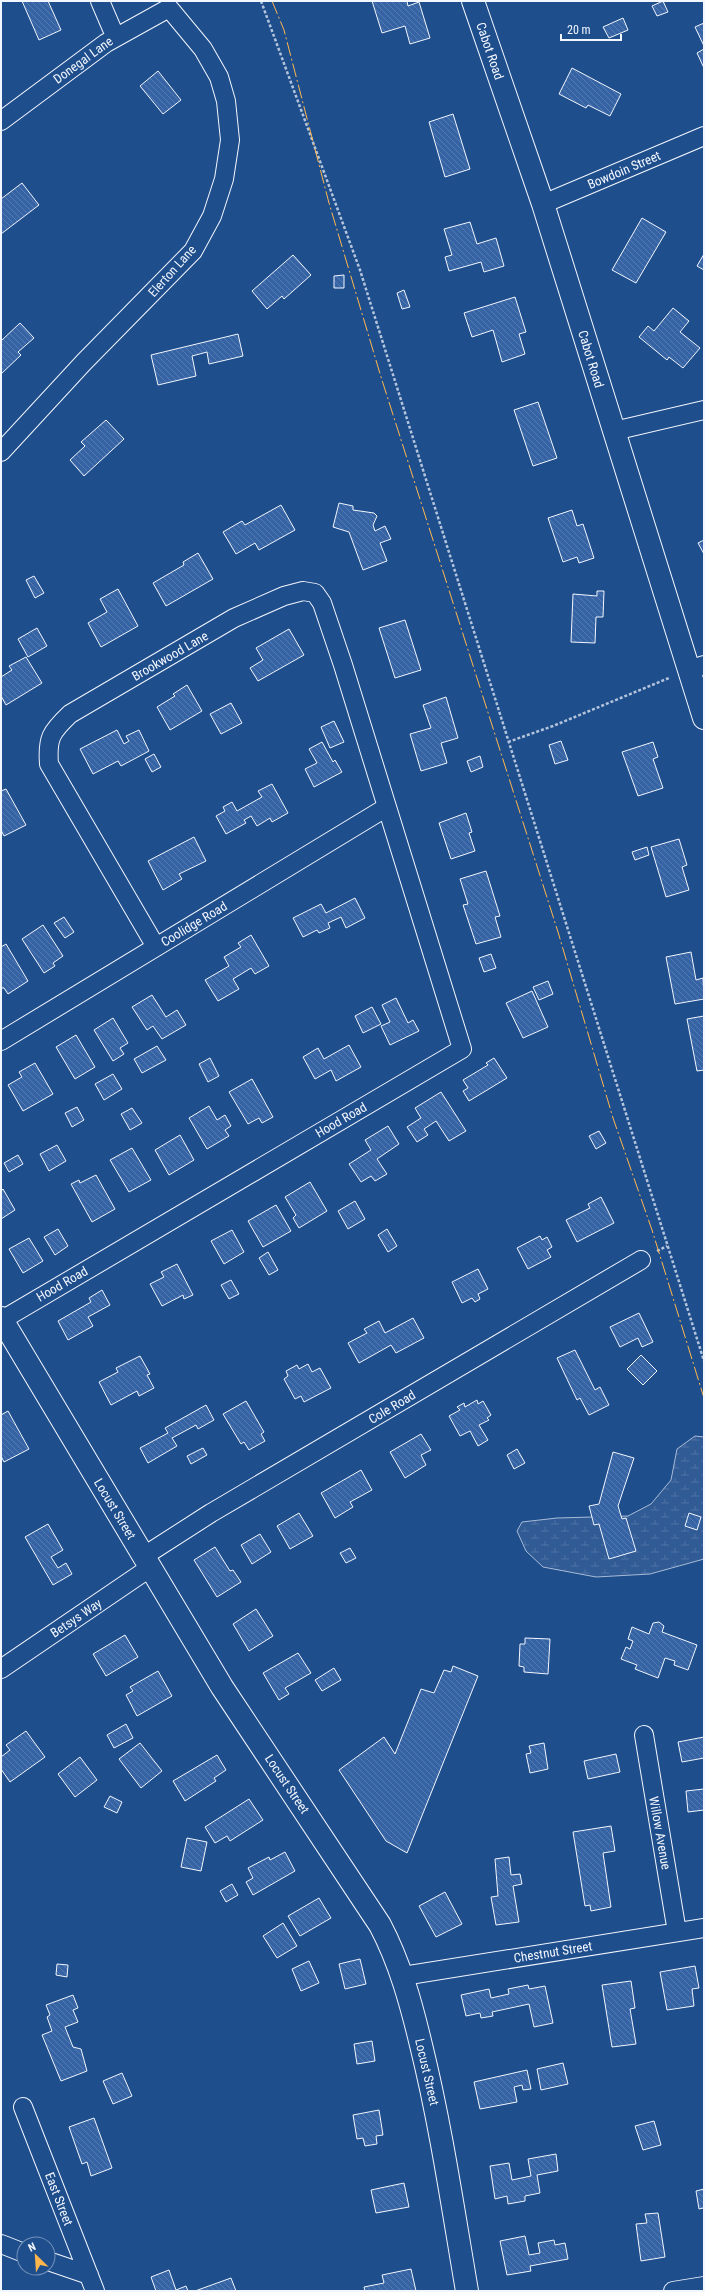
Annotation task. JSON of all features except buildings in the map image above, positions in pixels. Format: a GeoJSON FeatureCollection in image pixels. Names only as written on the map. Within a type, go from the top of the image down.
{"type":"FeatureCollection","features":[{"type":"Feature","properties":{"kind":"main road","name":"Cabot Road"},"geometry":{"type":"LineString","coordinates":[[473,1],[543,204],[614,431],[696,667],[704,718]]}},
{"type":"Feature","properties":{"kind":"main road","name":"Locust Street"},"geometry":{"type":"LineString","coordinates":[[1,1319],[222,1687],[380,1925],[393,1949],[402,1976],[432,2088],[467,2291]]}},
{"type":"Feature","properties":{"kind":"street"},"geometry":{"type":"LineString","coordinates":[[100,1],[115,36]]}},
{"type":"Feature","properties":{"kind":"street","name":"Donegal Lane"},"geometry":{"type":"LineString","coordinates":[[1,121],[115,36],[169,8]]}},
{"type":"Feature","properties":{"kind":"street","name":"Elerton Lane"},"geometry":{"type":"LineString","coordinates":[[1,452],[84,362],[193,251],[212,216],[224,178],[230,140],[226,101],[220,77],[203,49],[169,8]]}},
{"type":"Feature","properties":{"kind":"street","name":"Bowdoin Street"},"geometry":{"type":"LineString","coordinates":[[543,204],[704,136]]}},
{"type":"Feature","properties":{"kind":"street"},"geometry":{"type":"LineString","coordinates":[[614,431],[704,410]]}},
{"type":"Feature","properties":{"kind":"street","name":"Brookwood Lane"},"geometry":{"type":"LineString","coordinates":[[156,947],[49,764],[48,745],[54,730],[70,714],[234,618],[284,596],[302,591],[315,593],[322,603],[336,644],[387,806]]}},
{"type":"Feature","properties":{"kind":"street","name":"Coolidge Road"},"geometry":{"type":"LineString","coordinates":[[1,1041],[387,806]]}},
{"type":"Feature","properties":{"kind":"street","name":"Hood Road"},"geometry":{"type":"LineString","coordinates":[[1,1319],[462,1049],[387,806]]}},
{"type":"Feature","properties":{"kind":"street","name":"Cole Road"},"geometry":{"type":"LineString","coordinates":[[147,1562],[211,1513],[641,1260]]}},
{"type":"Feature","properties":{"kind":"street","name":"Betsys Way"},"geometry":{"type":"LineString","coordinates":[[1,1669],[147,1562]]}},
{"type":"Feature","properties":{"kind":"street","name":"Willow Avenue"},"geometry":{"type":"LineString","coordinates":[[644,1735],[677,1932]]}},
{"type":"Feature","properties":{"kind":"street","name":"Chestnut Street"},"geometry":{"type":"LineString","coordinates":[[402,1976],[704,1928]]}},
{"type":"Feature","properties":{"kind":"street","name":"East Street"},"geometry":{"type":"LineString","coordinates":[[23,2107],[92,2283]]}},
{"type":"Feature","properties":{"kind":"street"},"geometry":{"type":"LineString","coordinates":[[1,2244],[16,2250]]}},
{"type":"Feature","properties":{"kind":"street"},"geometry":{"type":"LineString","coordinates":[[56,2265],[92,2283]]}},
{"type":"Feature","properties":{"kind":"street"},"geometry":{"type":"LineString","coordinates":[[673,2291],[704,2286]]}},
{"type":"Feature","properties":{"kind":"path"},"geometry":{"type":"LineString","coordinates":[[261,1],[360,270],[704,1361]]}},
{"type":"Feature","properties":{"kind":"path"},"geometry":{"type":"LineString","coordinates":[[508,742],[553,726],[696,667]]}},
{"type":"Feature","properties":{"kind":"green space"},"geometry":{"type":"Polygon","coordinates":[[[695,1436],[704,1437],[704,1559],[650,1574],[596,1577],[543,1567],[526,1551],[517,1531],[522,1522],[557,1518],[628,1516],[651,1504],[671,1480],[677,1449],[695,1436]]]}},
{"type":"Feature","properties":{"kind":"power"},"geometry":{"type":"LineString","coordinates":[[272,1],[284,30],[329,203],[381,377],[558,932],[613,1118],[652,1230],[704,1398]]}}]}
